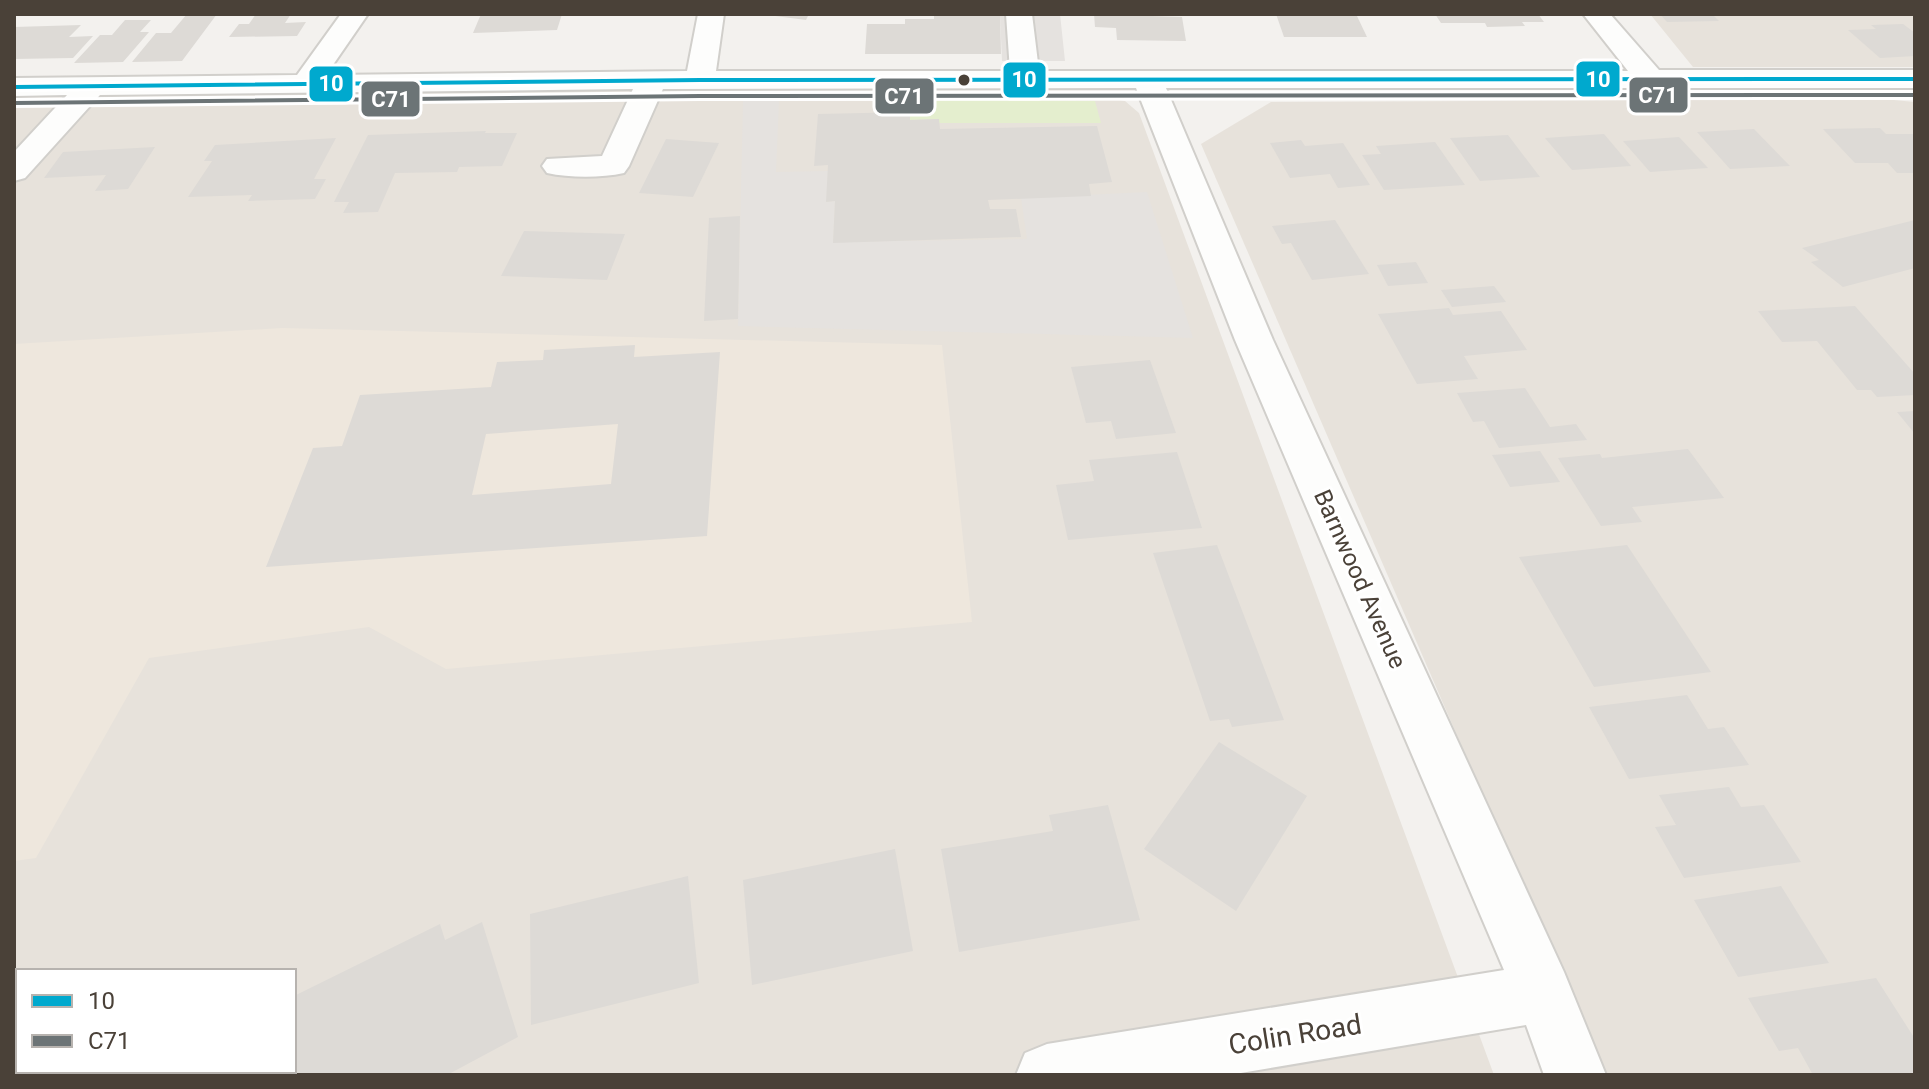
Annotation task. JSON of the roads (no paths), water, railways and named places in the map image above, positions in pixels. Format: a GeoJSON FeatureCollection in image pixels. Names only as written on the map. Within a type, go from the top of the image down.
{"type":"FeatureCollection","features":[{"type":"Feature","properties":{"kind":"street"},"geometry":{"type":"LineString","coordinates":[[306,83],[355,14]]}},
{"type":"Feature","properties":{"kind":"street"},"geometry":{"type":"LineString","coordinates":[[700,80],[711,14]]}},
{"type":"Feature","properties":{"kind":"street"},"geometry":{"type":"LineString","coordinates":[[1019,14],[1025,80]]}},
{"type":"Feature","properties":{"kind":"street"},"geometry":{"type":"LineString","coordinates":[[1596,14],[1650,78]]}},
{"type":"Feature","properties":{"kind":"street"},"geometry":{"type":"LineString","coordinates":[[14,87],[700,80],[1915,79]]}},
{"type":"Feature","properties":{"kind":"street"},"geometry":{"type":"LineString","coordinates":[[558,166],[608,181],[652,81]]}},
{"type":"Feature","properties":{"kind":"street","name":"Barnwood Avenue"},"geometry":{"type":"LineString","coordinates":[[1148,81],[1254,340],[1543,993],[1575,1075]]}},
{"type":"Feature","properties":{"kind":"street"},"geometry":{"type":"LineString","coordinates":[[14,171],[91,87]]}},
{"type":"Feature","properties":{"kind":"street","name":"Colin Road"},"geometry":{"type":"LineString","coordinates":[[1047,1075],[1543,993]]}}]}
